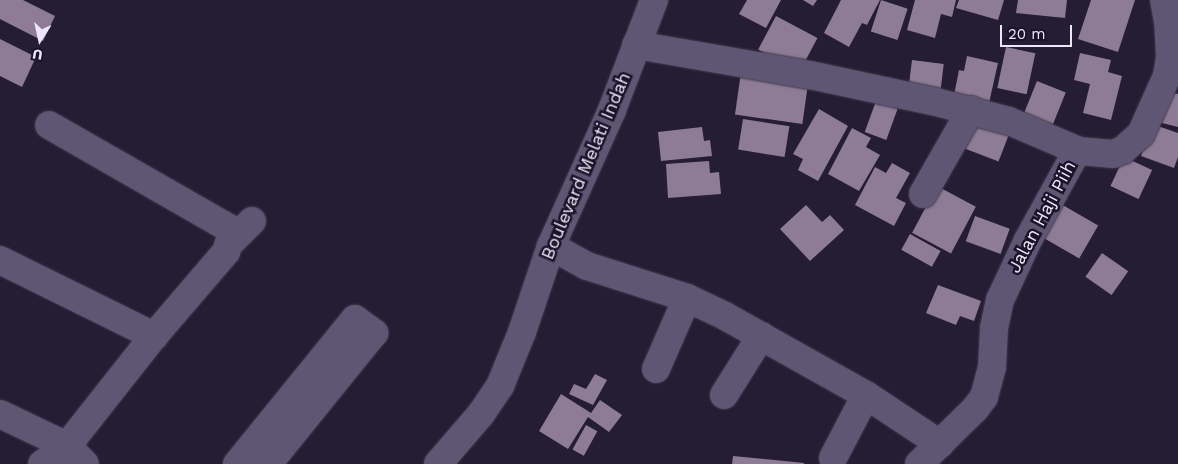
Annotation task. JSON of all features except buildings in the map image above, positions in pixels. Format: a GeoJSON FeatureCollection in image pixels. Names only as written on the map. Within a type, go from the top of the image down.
{"type":"FeatureCollection","features":[{"type":"Feature","properties":{"kind":"street","name":"Boulevard Melati Indah"},"geometry":{"type":"LineString","coordinates":[[438,464],[481,414],[500,386],[522,332],[551,246],[612,110],[654,0]]}},
{"type":"Feature","properties":{"kind":"street","name":"Jalan Haji Piih"},"geometry":{"type":"LineString","coordinates":[[919,464],[975,409],[984,397],[992,367],[994,328],[1000,300],[1060,179],[1078,151],[1113,154],[1123,150],[1142,134],[1166,76],[1170,57],[1168,22],[1164,0]]}},
{"type":"Feature","properties":{"kind":"street"},"geometry":{"type":"LineString","coordinates":[[636,45],[810,74],[971,110],[1009,121],[1078,151]]}},
{"type":"Feature","properties":{"kind":"street"},"geometry":{"type":"LineString","coordinates":[[923,194],[971,110]]}},
{"type":"Feature","properties":{"kind":"street"},"geometry":{"type":"LineString","coordinates":[[49,125],[227,227],[230,243]]}},
{"type":"Feature","properties":{"kind":"street"},"geometry":{"type":"LineString","coordinates":[[42,464],[76,455],[154,336],[226,252],[230,243],[252,221]]}},
{"type":"Feature","properties":{"kind":"street"},"geometry":{"type":"LineString","coordinates":[[551,246],[587,266],[687,298],[761,336],[866,395],[940,444]]}},
{"type":"Feature","properties":{"kind":"street"},"geometry":{"type":"LineString","coordinates":[[0,260],[154,336]]}},
{"type":"Feature","properties":{"kind":"street"},"geometry":{"type":"LineString","coordinates":[[656,369],[687,298]]}},
{"type":"Feature","properties":{"kind":"street"},"geometry":{"type":"LineString","coordinates":[[724,395],[761,336]]}},
{"type":"Feature","properties":{"kind":"street"},"geometry":{"type":"LineString","coordinates":[[832,458],[866,395]]}},
{"type":"Feature","properties":{"kind":"street"},"geometry":{"type":"LineString","coordinates":[[0,414],[76,455]]}},
{"type":"Feature","properties":{"kind":"street"},"geometry":{"type":"LineString","coordinates":[[237,464],[278,433],[268,464]]}}]}
